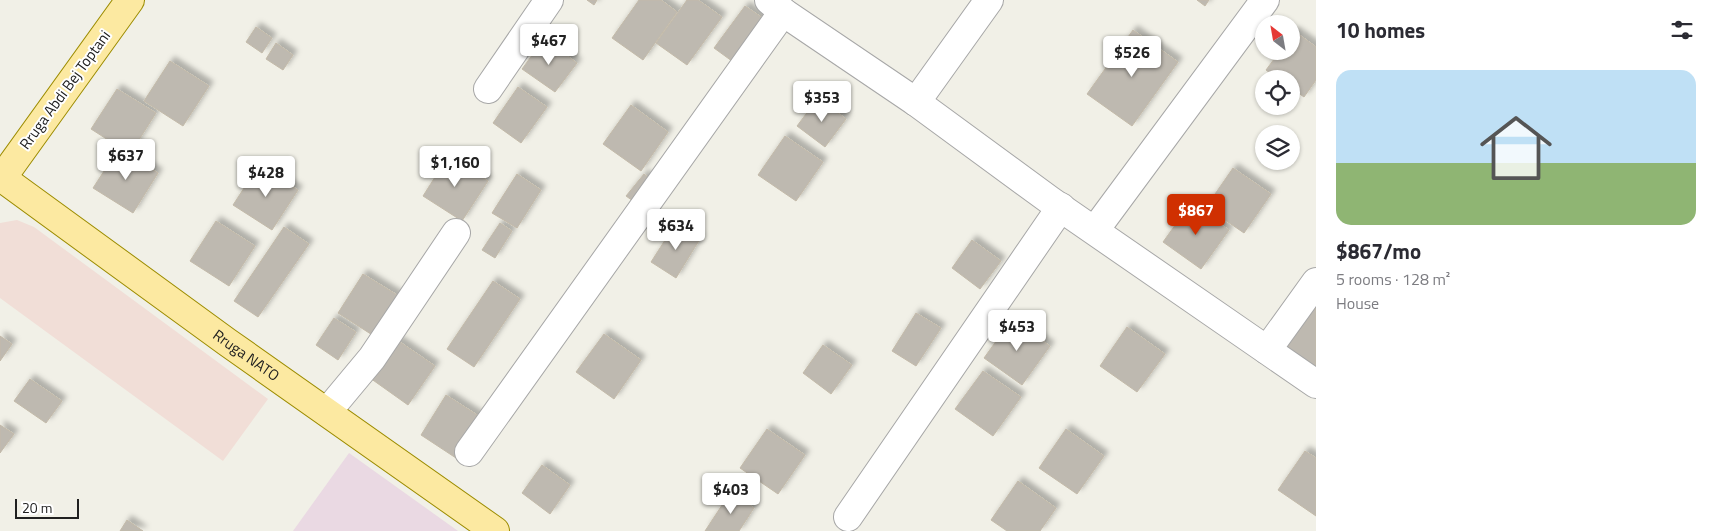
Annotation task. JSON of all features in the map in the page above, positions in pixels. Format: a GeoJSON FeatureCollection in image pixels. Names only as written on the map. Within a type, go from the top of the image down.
{"type":"FeatureCollection","features":[{"type":"Feature","properties":{"kind":"main road","name":"Rruga Abdi Bej Toptani"},"geometry":{"type":"LineString","coordinates":[[1,179],[130,0]]}},
{"type":"Feature","properties":{"kind":"main road","name":"Rruga NATO"},"geometry":{"type":"LineString","coordinates":[[1,179],[495,531]]}},
{"type":"Feature","properties":{"kind":"street"},"geometry":{"type":"LineString","coordinates":[[488,89],[549,0]]}},
{"type":"Feature","properties":{"kind":"street"},"geometry":{"type":"LineString","coordinates":[[916,102],[989,0]]}},
{"type":"Feature","properties":{"kind":"street"},"geometry":{"type":"LineString","coordinates":[[1096,230],[1265,0]]}},
{"type":"Feature","properties":{"kind":"street"},"geometry":{"type":"LineString","coordinates":[[469,452],[776,6],[916,102],[1061,207],[1316,384]]}},
{"type":"Feature","properties":{"kind":"street"},"geometry":{"type":"LineString","coordinates":[[848,517],[1061,207]]}},
{"type":"Feature","properties":{"kind":"street"},"geometry":{"type":"LineString","coordinates":[[327,412],[372,358],[456,233]]}},
{"type":"Feature","properties":{"kind":"street"},"geometry":{"type":"LineString","coordinates":[[1267,350],[1316,282]]}},
{"type":"Feature","properties":{"kind":"shaded area"},"geometry":{"type":"Polygon","coordinates":[[[17,220],[34,227],[268,399],[223,461],[0,298],[0,223],[17,220]]]}},
{"type":"Feature","properties":{"kind":"shaded area"},"geometry":{"type":"Polygon","coordinates":[[[349,453],[458,531],[293,531],[349,453]]]}},
{"type":"Feature","properties":{"kind":"building"},"geometry":{"type":"Polygon","coordinates":[[[587,0],[597,0],[594,5],[587,0]]]}},
{"type":"Feature","properties":{"kind":"building"},"geometry":{"type":"Polygon","coordinates":[[[639,0],[661,0],[677,12],[643,60],[612,38],[639,0]]]}},
{"type":"Feature","properties":{"kind":"building"},"geometry":{"type":"Polygon","coordinates":[[[687,0],[698,0],[722,17],[687,65],[656,43],[687,0]]]}},
{"type":"Feature","properties":{"kind":"building"},"geometry":{"type":"Polygon","coordinates":[[[1197,0],[1209,0],[1205,6],[1197,0]]]}},
{"type":"Feature","properties":{"kind":"building"},"geometry":{"type":"Polygon","coordinates":[[[745,6],[767,21],[736,64],[714,48],[745,6]]]}},
{"type":"Feature","properties":{"kind":"building"},"geometry":{"type":"Polygon","coordinates":[[[256,27],[272,38],[262,53],[246,42],[256,27]]]}},
{"type":"Feature","properties":{"kind":"building"},"geometry":{"type":"Polygon","coordinates":[[[1133,30],[1178,62],[1132,126],[1087,94],[1133,30]]]}},
{"type":"Feature","properties":{"kind":"building"},"geometry":{"type":"Polygon","coordinates":[[[1300,35],[1316,47],[1316,80],[1304,97],[1300,94],[1300,70],[1266,70],[1273,60],[1300,60],[1300,35]]]}},
{"type":"Feature","properties":{"kind":"building"},"geometry":{"type":"Polygon","coordinates":[[[544,39],[577,63],[555,92],[522,69],[544,39]]]}},
{"type":"Feature","properties":{"kind":"building"},"geometry":{"type":"Polygon","coordinates":[[[276,43],[293,55],[283,70],[266,59],[276,43]]]}},
{"type":"Feature","properties":{"kind":"building"},"geometry":{"type":"Polygon","coordinates":[[[170,61],[209,86],[183,126],[144,101],[170,61]]]}},
{"type":"Feature","properties":{"kind":"building"},"geometry":{"type":"Polygon","coordinates":[[[518,87],[547,107],[521,143],[493,123],[518,87]]]}},
{"type":"Feature","properties":{"kind":"building"},"geometry":{"type":"Polygon","coordinates":[[[117,89],[156,113],[130,154],[91,129],[117,89]]]}},
{"type":"Feature","properties":{"kind":"building"},"geometry":{"type":"Polygon","coordinates":[[[818,98],[846,119],[825,147],[797,126],[818,98]]]}},
{"type":"Feature","properties":{"kind":"building"},"geometry":{"type":"Polygon","coordinates":[[[631,105],[668,132],[641,171],[603,144],[631,105]]]}},
{"type":"Feature","properties":{"kind":"building"},"geometry":{"type":"Polygon","coordinates":[[[785,136],[823,162],[796,201],[758,175],[785,136]]]}},
{"type":"Feature","properties":{"kind":"building"},"geometry":{"type":"Polygon","coordinates":[[[119,148],[158,173],[133,213],[93,188],[119,148]]]}},
{"type":"Feature","properties":{"kind":"building"},"geometry":{"type":"Polygon","coordinates":[[[449,155],[488,181],[462,221],[423,196],[449,155]]]}},
{"type":"Feature","properties":{"kind":"building"},"geometry":{"type":"Polygon","coordinates":[[[259,165],[298,190],[272,230],[233,205],[259,165]]]}},
{"type":"Feature","properties":{"kind":"building"},"geometry":{"type":"Polygon","coordinates":[[[1233,168],[1271,194],[1244,233],[1206,207],[1233,168]]]}},
{"type":"Feature","properties":{"kind":"building"},"geometry":{"type":"Polygon","coordinates":[[[517,174],[541,190],[517,228],[492,213],[517,174]]]}},
{"type":"Feature","properties":{"kind":"building"},"geometry":{"type":"Polygon","coordinates":[[[644,174],[657,184],[640,206],[626,196],[644,174]]]}},
{"type":"Feature","properties":{"kind":"building"},"geometry":{"type":"Polygon","coordinates":[[[1191,203],[1229,230],[1201,269],[1163,242],[1191,203]]]}},
{"type":"Feature","properties":{"kind":"building"},"geometry":{"type":"Polygon","coordinates":[[[216,221],[255,246],[229,286],[190,261],[216,221]]]}},
{"type":"Feature","properties":{"kind":"building"},"geometry":{"type":"Polygon","coordinates":[[[500,223],[512,231],[495,258],[482,250],[500,223]]]}},
{"type":"Feature","properties":{"kind":"building"},"geometry":{"type":"Polygon","coordinates":[[[676,223],[700,239],[676,278],[651,262],[676,223]]]}},
{"type":"Feature","properties":{"kind":"building"},"geometry":{"type":"Polygon","coordinates":[[[284,227],[309,244],[258,317],[234,301],[284,227]]]}},
{"type":"Feature","properties":{"kind":"building"},"geometry":{"type":"Polygon","coordinates":[[[972,240],[1001,261],[980,289],[952,268],[972,240]]]}},
{"type":"Feature","properties":{"kind":"building"},"geometry":{"type":"Polygon","coordinates":[[[363,274],[402,298],[377,338],[338,313],[363,274]]]}},
{"type":"Feature","properties":{"kind":"building"},"geometry":{"type":"Polygon","coordinates":[[[493,281],[520,299],[474,367],[447,349],[493,281]]]}},
{"type":"Feature","properties":{"kind":"building"},"geometry":{"type":"Polygon","coordinates":[[[1313,307],[1316,309],[1316,367],[1285,346],[1313,307]]]}},
{"type":"Feature","properties":{"kind":"building"},"geometry":{"type":"Polygon","coordinates":[[[916,313],[941,328],[916,366],[892,351],[916,313]]]}},
{"type":"Feature","properties":{"kind":"building"},"geometry":{"type":"Polygon","coordinates":[[[334,318],[356,332],[338,360],[316,345],[334,318]]]}},
{"type":"Feature","properties":{"kind":"building"},"geometry":{"type":"Polygon","coordinates":[[[1012,319],[1050,346],[1022,385],[984,358],[1012,319]]]}},
{"type":"Feature","properties":{"kind":"building"},"geometry":{"type":"Polygon","coordinates":[[[1127,327],[1165,354],[1137,392],[1100,366],[1127,327]]]}},
{"type":"Feature","properties":{"kind":"building"},"geometry":{"type":"Polygon","coordinates":[[[604,334],[641,360],[614,399],[576,372],[604,334]]]}},
{"type":"Feature","properties":{"kind":"building"},"geometry":{"type":"Polygon","coordinates":[[[0,336],[12,344],[0,361],[0,336]]]}},
{"type":"Feature","properties":{"kind":"building"},"geometry":{"type":"Polygon","coordinates":[[[397,340],[435,366],[408,405],[370,378],[397,340]]]}},
{"type":"Feature","properties":{"kind":"building"},"geometry":{"type":"Polygon","coordinates":[[[823,345],[852,365],[831,394],[803,373],[823,345]]]}},
{"type":"Feature","properties":{"kind":"building"},"geometry":{"type":"Polygon","coordinates":[[[983,371],[1021,397],[993,436],[955,409],[983,371]]]}},
{"type":"Feature","properties":{"kind":"building"},"geometry":{"type":"Polygon","coordinates":[[[30,379],[62,401],[46,423],[14,401],[30,379]]]}},
{"type":"Feature","properties":{"kind":"building"},"geometry":{"type":"Polygon","coordinates":[[[446,395],[485,420],[459,460],[421,435],[446,395]]]}},
{"type":"Feature","properties":{"kind":"building"},"geometry":{"type":"Polygon","coordinates":[[[0,425],[14,434],[0,453],[0,425]]]}},
{"type":"Feature","properties":{"kind":"building"},"geometry":{"type":"Polygon","coordinates":[[[767,429],[805,455],[778,494],[740,468],[767,429]]]}},
{"type":"Feature","properties":{"kind":"building"},"geometry":{"type":"Polygon","coordinates":[[[1066,429],[1104,456],[1077,494],[1039,468],[1066,429]]]}},
{"type":"Feature","properties":{"kind":"building"},"geometry":{"type":"Polygon","coordinates":[[[1305,451],[1316,458],[1316,516],[1278,490],[1305,451]]]}},
{"type":"Feature","properties":{"kind":"building"},"geometry":{"type":"Polygon","coordinates":[[[542,465],[570,485],[550,514],[522,493],[542,465]]]}},
{"type":"Feature","properties":{"kind":"building"},"geometry":{"type":"Polygon","coordinates":[[[1018,481],[1056,508],[1040,531],[1007,531],[991,520],[1018,481]]]}},
{"type":"Feature","properties":{"kind":"building"},"geometry":{"type":"Polygon","coordinates":[[[730,493],[754,508],[739,531],[705,531],[730,493]]]}},
{"type":"Feature","properties":{"kind":"building"},"geometry":{"type":"Polygon","coordinates":[[[127,520],[143,531],[120,531],[127,520]]]}}]}
